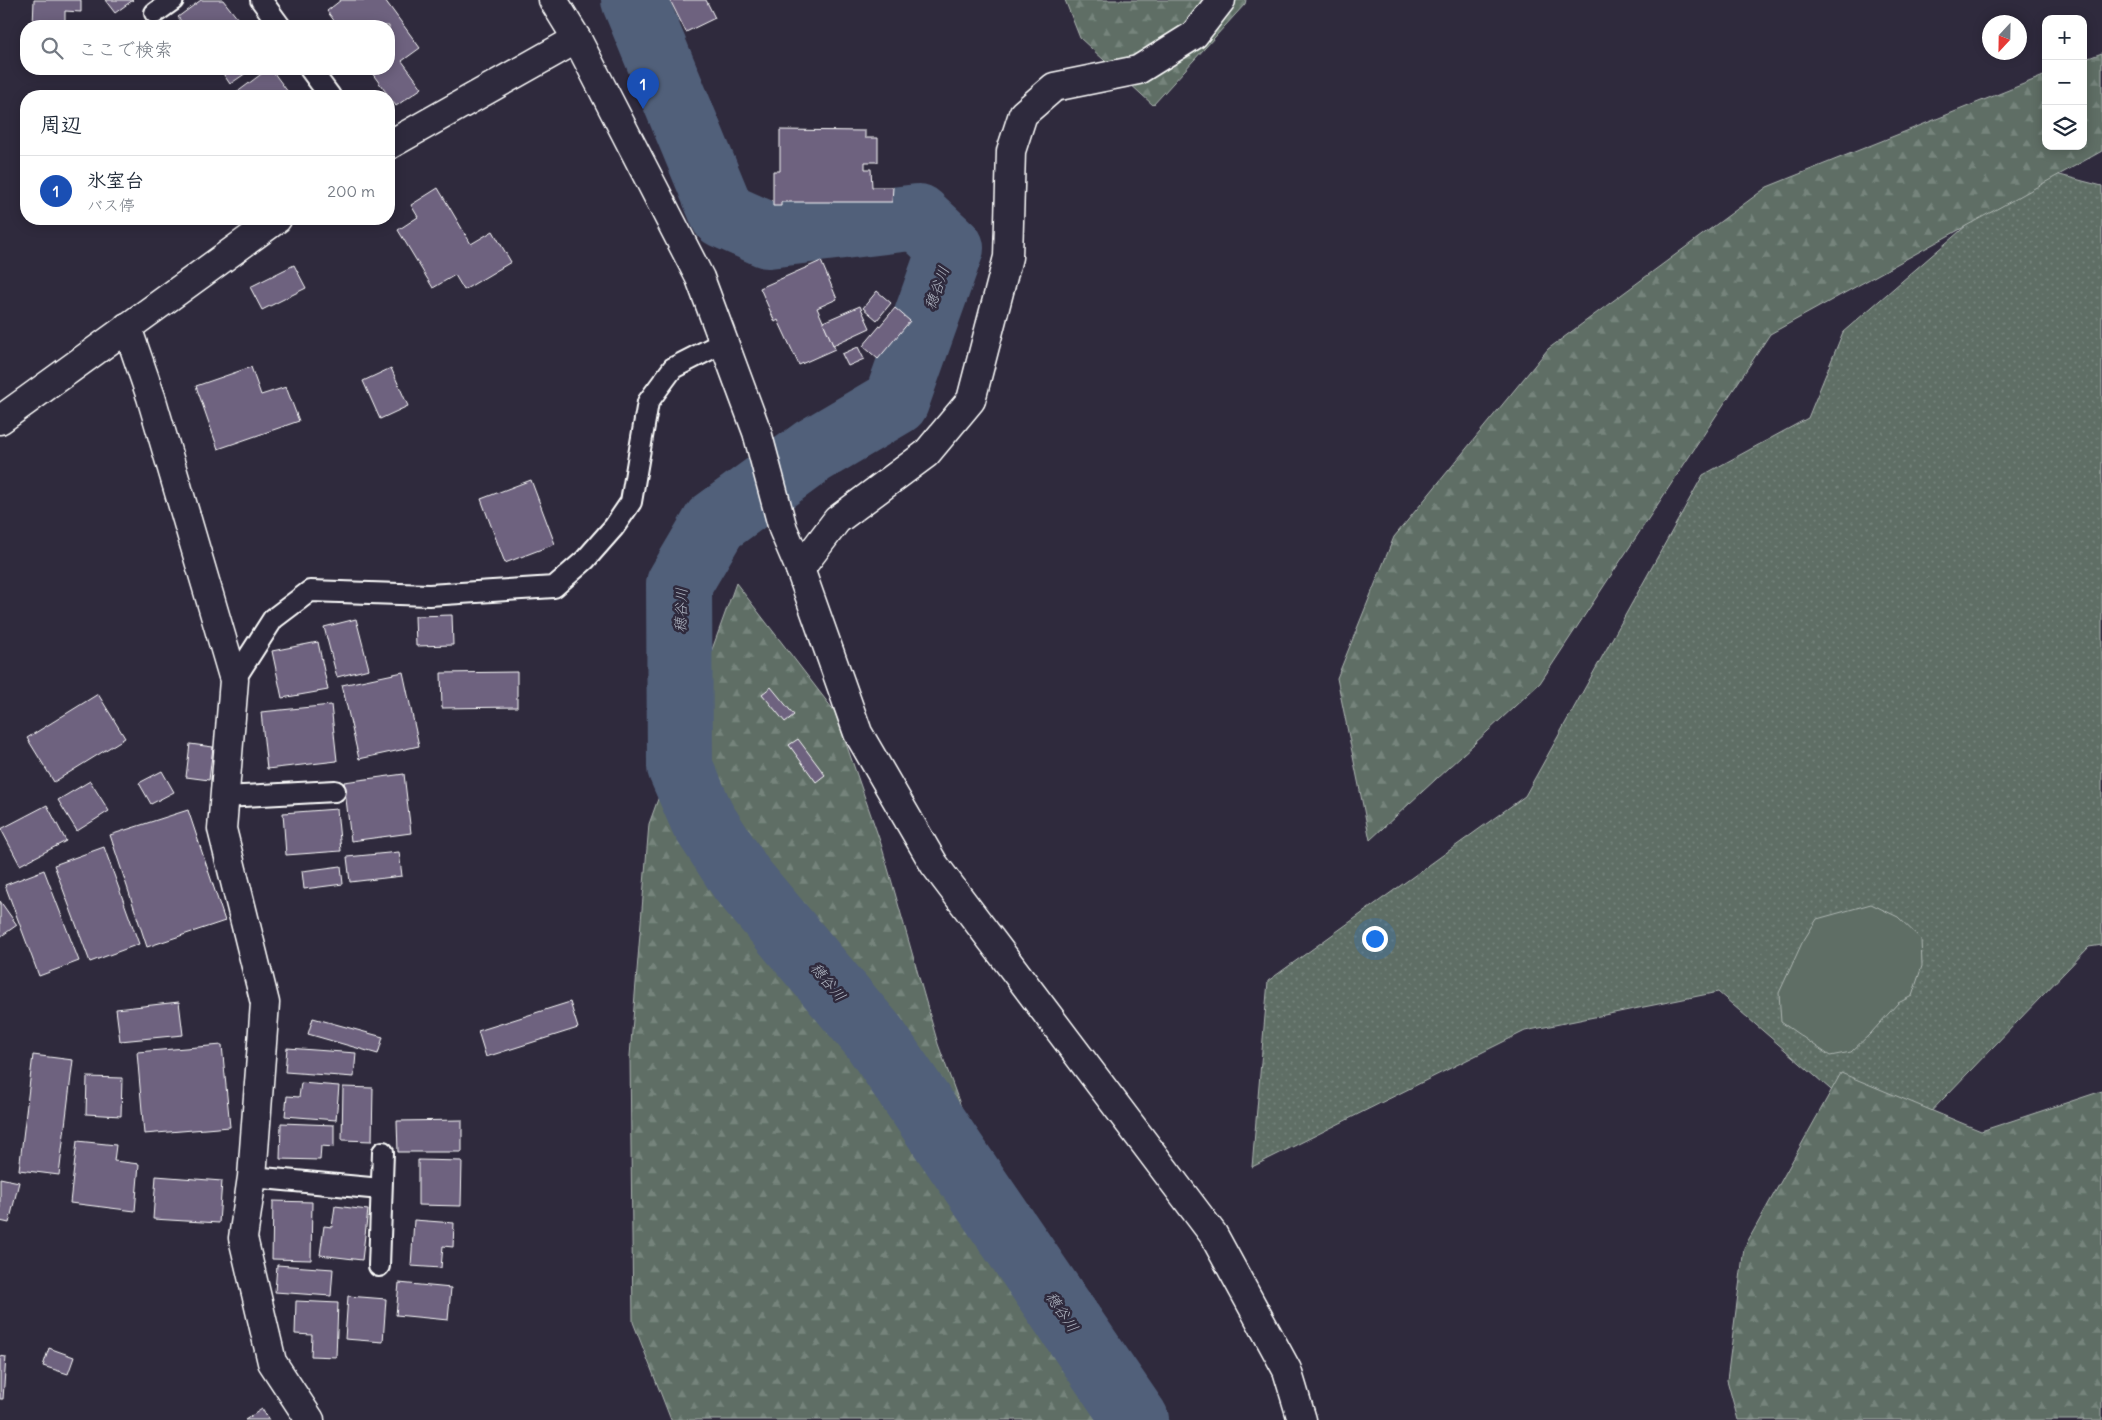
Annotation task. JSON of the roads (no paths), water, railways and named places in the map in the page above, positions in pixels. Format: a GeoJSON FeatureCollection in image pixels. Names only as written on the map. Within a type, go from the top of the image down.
{"type":"FeatureCollection","features":[{"type":"Feature","properties":{"kind":"street"},"geometry":{"type":"LineString","coordinates":[[553,0],[577,39],[700,278],[757,432],[783,529],[800,569],[858,733],[930,856],[1213,1234],[1287,1370],[1302,1420]]}},
{"type":"Feature","properties":{"kind":"street"},"geometry":{"type":"LineString","coordinates":[[800,569],[837,520],[926,454],[971,400],[1008,258],[1011,151],[1024,114],[1054,87],[1138,70],[1194,35],[1221,0]]}},
{"type":"Feature","properties":{"kind":"street"},"geometry":{"type":"LineString","coordinates":[[395,142],[577,39]]}},
{"type":"Feature","properties":{"kind":"street"},"geometry":{"type":"LineString","coordinates":[[0,420],[269,225]]}},
{"type":"Feature","properties":{"kind":"street"},"geometry":{"type":"LineString","coordinates":[[127,327],[151,397],[234,680],[222,829],[265,1003],[252,1178],[243,1238],[272,1362],[310,1420]]}},
{"type":"Feature","properties":{"kind":"lane"},"geometry":{"type":"LineString","coordinates":[[154,13],[174,0]]}},
{"type":"Feature","properties":{"kind":"lane"},"geometry":{"type":"LineString","coordinates":[[261,0],[276,20]]}},
{"type":"Feature","properties":{"kind":"lane"},"geometry":{"type":"LineString","coordinates":[[314,75],[326,90]]}},
{"type":"Feature","properties":{"kind":"lane"},"geometry":{"type":"LineString","coordinates":[[234,680],[273,619],[310,591],[429,595],[554,587],[585,560],[614,527],[631,502],[648,402],[673,368],[724,342]]}},
{"type":"Feature","properties":{"kind":"lane"},"geometry":{"type":"LineString","coordinates":[[224,797],[335,791]]}},
{"type":"Feature","properties":{"kind":"lane"},"geometry":{"type":"LineString","coordinates":[[379,1266],[383,1152]]}},
{"type":"Feature","properties":{"kind":"lane"},"geometry":{"type":"LineString","coordinates":[[252,1178],[381,1189]]}},
{"type":"Feature","properties":{"kind":"waterway","name":"穂谷川"},"geometry":{"type":"LineString","coordinates":[[634,0],[723,215],[768,235],[918,217],[951,248],[896,402],[813,451],[715,523],[679,584],[680,767],[703,820],[742,880],[874,1037],[1136,1420]]}},
{"type":"Feature","properties":{"kind":"place","name":"氷室台"},"geometry":{"type":"Point","coordinates":[643,109]}}]}
